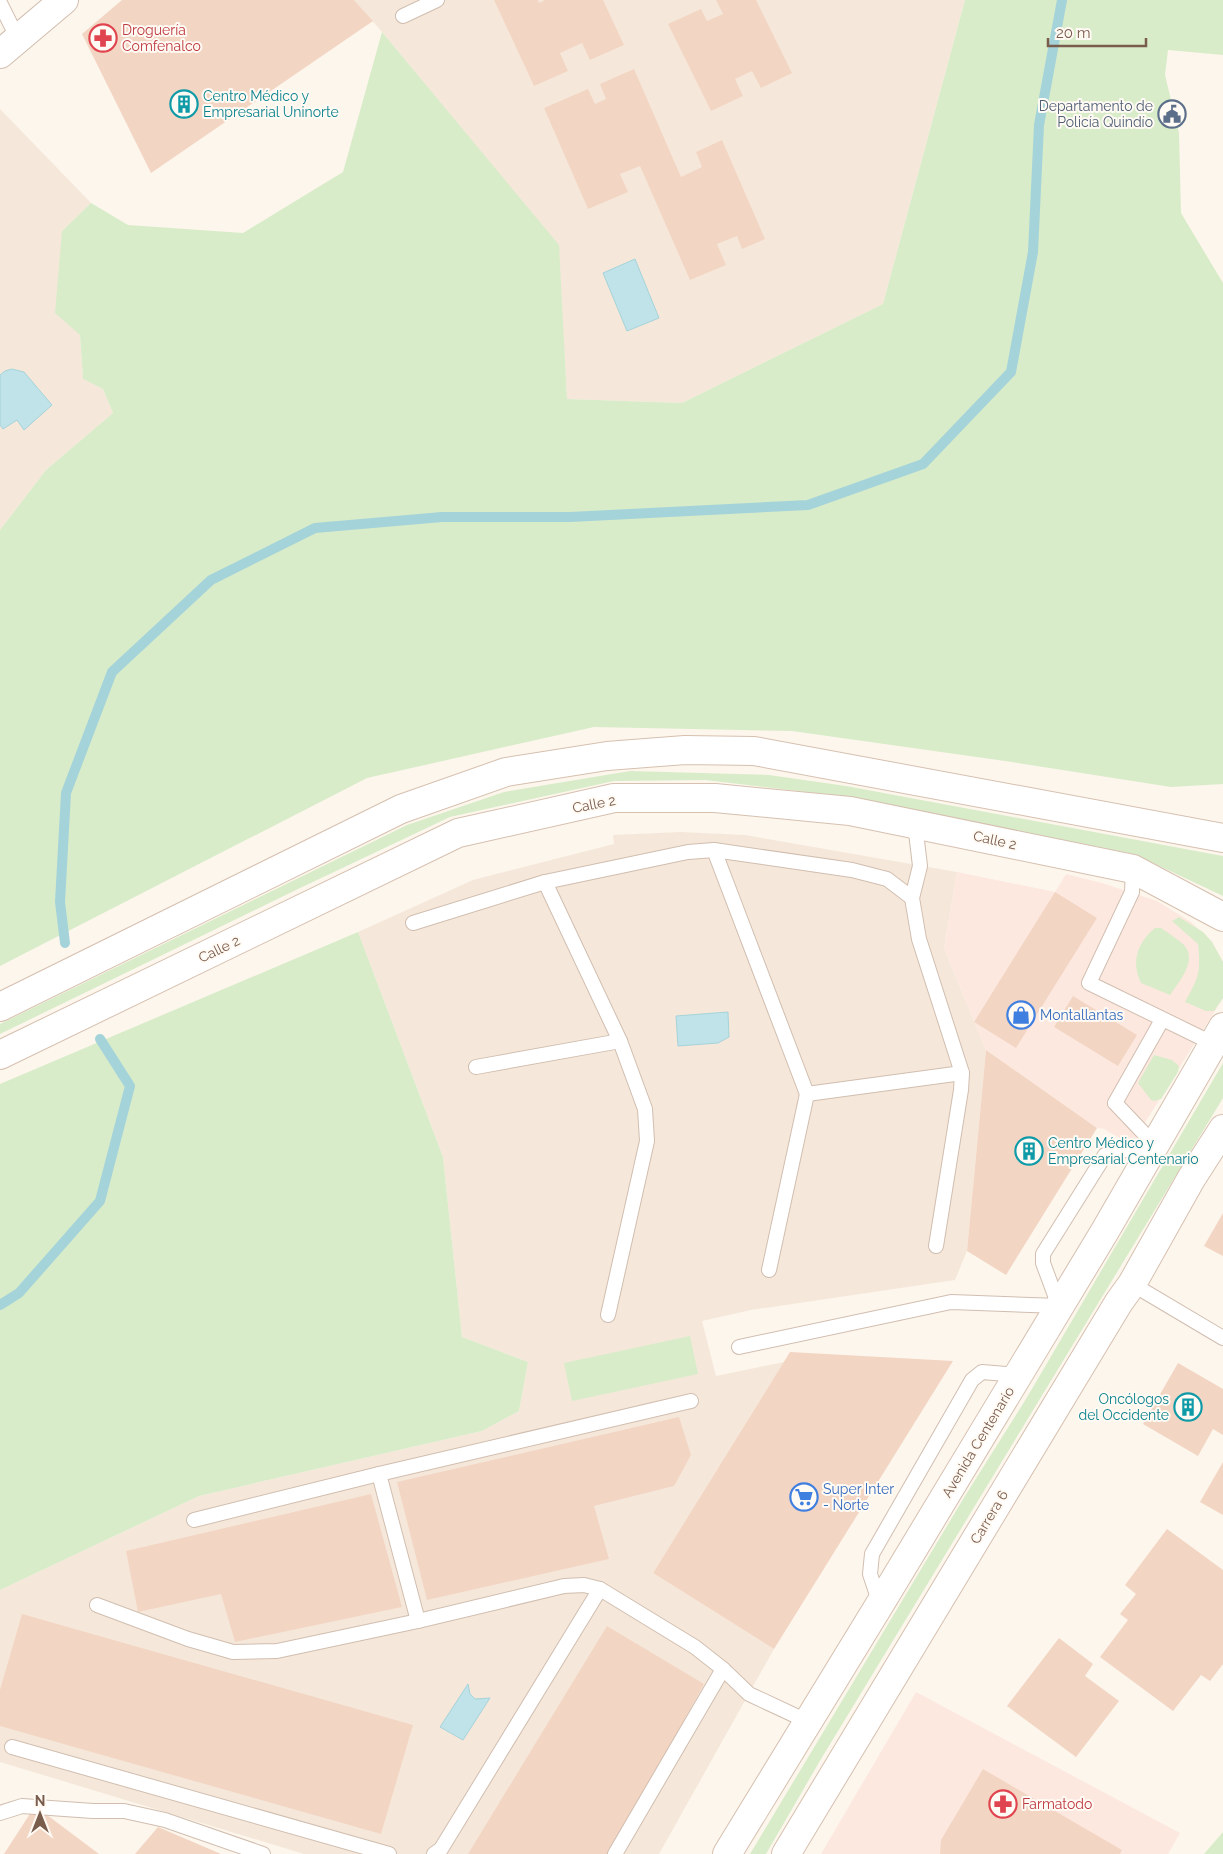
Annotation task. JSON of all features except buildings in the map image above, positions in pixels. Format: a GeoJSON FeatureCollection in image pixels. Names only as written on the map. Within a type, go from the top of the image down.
{"type":"FeatureCollection","features":[{"type":"Feature","properties":{"kind":"main road"},"geometry":{"type":"LineString","coordinates":[[9,47],[64,0]]}},
{"type":"Feature","properties":{"kind":"main road"},"geometry":{"type":"LineString","coordinates":[[0,1007],[401,809],[506,772],[607,756],[686,750],[754,751],[1223,838]]}},
{"type":"Feature","properties":{"kind":"main road","name":"Calle 2"},"geometry":{"type":"LineString","coordinates":[[0,1055],[458,833],[614,798],[715,798],[850,811],[1133,869],[1223,917]]}},
{"type":"Feature","properties":{"kind":"main road","name":"Avenida Centenario"},"geometry":{"type":"LineString","coordinates":[[727,1854],[809,1722],[1018,1375],[1218,1036]]}},
{"type":"Feature","properties":{"kind":"main road","name":"Carrera 6"},"geometry":{"type":"LineString","coordinates":[[786,1854],[1119,1302],[1132,1284],[1191,1179],[1223,1129]]}},
{"type":"Feature","properties":{"kind":"lane"},"geometry":{"type":"LineString","coordinates":[[404,16],[437,0]]}},
{"type":"Feature","properties":{"kind":"lane"},"geometry":{"type":"LineString","coordinates":[[0,3],[9,47]]}},
{"type":"Feature","properties":{"kind":"lane"},"geometry":{"type":"LineString","coordinates":[[915,824],[920,866],[912,898],[919,939],[962,1073],[961,1090],[936,1246]]}},
{"type":"Feature","properties":{"kind":"lane"},"geometry":{"type":"LineString","coordinates":[[413,922],[545,882],[688,852],[714,850],[852,870],[887,879],[912,898]]}},
{"type":"Feature","properties":{"kind":"lane"},"geometry":{"type":"LineString","coordinates":[[714,850],[807,1094],[769,1270]]}},
{"type":"Feature","properties":{"kind":"lane"},"geometry":{"type":"LineString","coordinates":[[1133,869],[1132,892],[1089,983],[1162,1020],[1218,1036]]}},
{"type":"Feature","properties":{"kind":"lane"},"geometry":{"type":"LineString","coordinates":[[545,882],[620,1041],[645,1109],[647,1141],[608,1315]]}},
{"type":"Feature","properties":{"kind":"lane"},"geometry":{"type":"LineString","coordinates":[[1152,1148],[1115,1103],[1162,1020]]}},
{"type":"Feature","properties":{"kind":"lane"},"geometry":{"type":"LineString","coordinates":[[476,1067],[620,1041]]}},
{"type":"Feature","properties":{"kind":"lane"},"geometry":{"type":"LineString","coordinates":[[807,1094],[962,1073]]}},
{"type":"Feature","properties":{"kind":"lane"},"geometry":{"type":"LineString","coordinates":[[739,1347],[951,1302],[1059,1306],[1042,1263],[1042,1254],[1105,1154],[1114,1150],[1152,1148]]}},
{"type":"Feature","properties":{"kind":"lane"},"geometry":{"type":"LineString","coordinates":[[1132,1284],[1223,1338]]}},
{"type":"Feature","properties":{"kind":"lane"},"geometry":{"type":"LineString","coordinates":[[880,1604],[870,1574],[872,1554],[972,1380],[982,1372],[1018,1375]]}},
{"type":"Feature","properties":{"kind":"lane"},"geometry":{"type":"LineString","coordinates":[[194,1520],[379,1474],[691,1401]]}},
{"type":"Feature","properties":{"kind":"lane"},"geometry":{"type":"LineString","coordinates":[[379,1474],[418,1621]]}},
{"type":"Feature","properties":{"kind":"lane"},"geometry":{"type":"LineString","coordinates":[[97,1605],[188,1639],[233,1652],[276,1651],[418,1621],[564,1586],[584,1585],[600,1589],[695,1646],[749,1694],[809,1722]]}},
{"type":"Feature","properties":{"kind":"lane"},"geometry":{"type":"LineString","coordinates":[[434,1854],[441,1850],[600,1589]]}},
{"type":"Feature","properties":{"kind":"lane"},"geometry":{"type":"LineString","coordinates":[[615,1854],[723,1669]]}},
{"type":"Feature","properties":{"kind":"lane"},"geometry":{"type":"LineString","coordinates":[[12,1747],[389,1854]]}},
{"type":"Feature","properties":{"kind":"lane"},"geometry":{"type":"LineString","coordinates":[[0,1813],[22,1806],[93,1811],[124,1811],[165,1820],[263,1854]]}},
{"type":"Feature","properties":{"kind":"shaded area"},"geometry":{"type":"Polygon","coordinates":[[[354,0],[965,0],[883,304],[682,403],[567,399],[558,245],[354,0]]]}},
{"type":"Feature","properties":{"kind":"shaded area"},"geometry":{"type":"Polygon","coordinates":[[[0,109],[91,203],[62,231],[80,335],[83,379],[103,389],[113,413],[46,470],[0,530],[0,109]]]}},
{"type":"Feature","properties":{"kind":"shaded area"},"geometry":{"type":"Polygon","coordinates":[[[681,832],[745,835],[957,872],[944,948],[986,1050],[967,1251],[955,1280],[751,1310],[702,1321],[716,1376],[784,1362],[653,1573],[774,1649],[659,1854],[304,1854],[0,1762],[0,1590],[199,1496],[482,1431],[519,1411],[528,1362],[462,1337],[443,1157],[358,932],[473,880],[614,844],[613,835],[681,832]]]}},
{"type":"Feature","properties":{"kind":"shaded area"},"geometry":{"type":"Polygon","coordinates":[[[957,872],[1055,892],[1066,874],[1102,883],[1157,901],[1191,922],[1212,942],[1223,962],[1223,998],[1131,1145],[1104,1129],[1097,1128],[986,1050],[944,948],[957,872]]]}},
{"type":"Feature","properties":{"kind":"shaded area"},"geometry":{"type":"Polygon","coordinates":[[[916,1692],[1180,1833],[1168,1854],[821,1854],[916,1692]]]}},
{"type":"Feature","properties":{"kind":"green space"},"geometry":{"type":"Polygon","coordinates":[[[965,0],[1223,0],[1223,55],[1168,50],[1165,75],[1179,133],[1181,213],[1223,283],[1223,784],[1171,787],[792,731],[594,727],[367,778],[0,966],[0,530],[46,470],[113,413],[103,389],[83,379],[80,335],[55,313],[62,231],[91,203],[128,225],[243,233],[343,172],[382,32],[559,245],[567,399],[682,403],[883,304],[965,0]]]}},
{"type":"Feature","properties":{"kind":"green space"},"geometry":{"type":"Polygon","coordinates":[[[630,771],[769,775],[846,786],[1223,856],[1223,896],[1134,854],[841,796],[705,780],[614,781],[450,817],[0,1034],[0,1024],[407,825],[504,792],[630,771]]]}},
{"type":"Feature","properties":{"kind":"green space"},"geometry":{"type":"Polygon","coordinates":[[[1179,917],[1203,932],[1212,942],[1223,962],[1223,998],[1214,1011],[1206,1011],[1185,1002],[1198,974],[1199,954],[1198,944],[1172,921],[1179,917]]]}},
{"type":"Feature","properties":{"kind":"green space"},"geometry":{"type":"Polygon","coordinates":[[[1155,928],[1161,928],[1167,932],[1184,945],[1188,951],[1189,957],[1186,971],[1170,995],[1141,983],[1136,968],[1140,946],[1155,928]]]}},
{"type":"Feature","properties":{"kind":"green space"},"geometry":{"type":"Polygon","coordinates":[[[358,932],[443,1157],[462,1337],[528,1362],[519,1411],[482,1431],[199,1496],[0,1590],[0,1084],[358,932]]]}},
{"type":"Feature","properties":{"kind":"green space"},"geometry":{"type":"Polygon","coordinates":[[[1154,1055],[1172,1060],[1179,1066],[1178,1072],[1161,1099],[1154,1101],[1151,1100],[1138,1083],[1154,1055]]]}},
{"type":"Feature","properties":{"kind":"green space"},"geometry":{"type":"Polygon","coordinates":[[[1223,1063],[1223,1098],[821,1759],[766,1854],[750,1854],[965,1496],[1026,1399],[1223,1063]]]}},
{"type":"Feature","properties":{"kind":"green space"},"geometry":{"type":"Polygon","coordinates":[[[690,1336],[698,1374],[572,1401],[564,1363],[690,1336]]]}},
{"type":"Feature","properties":{"kind":"green space"},"geometry":{"type":"Polygon","coordinates":[[[1223,1832],[1223,1854],[1204,1854],[1223,1832]]]}},
{"type":"Feature","properties":{"kind":"water"},"geometry":{"type":"Polygon","coordinates":[[[635,259],[659,318],[627,331],[603,273],[635,259]]]}},
{"type":"Feature","properties":{"kind":"water"},"geometry":{"type":"Polygon","coordinates":[[[12,369],[24,372],[52,405],[24,430],[17,420],[3,429],[0,425],[0,375],[12,369]]]}},
{"type":"Feature","properties":{"kind":"water"},"geometry":{"type":"Polygon","coordinates":[[[728,1012],[729,1037],[718,1043],[678,1046],[676,1016],[728,1012]]]}},
{"type":"Feature","properties":{"kind":"water"},"geometry":{"type":"Polygon","coordinates":[[[468,1684],[470,1694],[475,1699],[490,1698],[463,1740],[440,1727],[468,1684]]]}},
{"type":"Feature","properties":{"kind":"waterway"},"geometry":{"type":"LineString","coordinates":[[65,943],[60,902],[66,793],[112,672],[211,580],[315,528],[442,517],[570,517],[808,505],[923,464],[1011,372],[1033,252],[1039,125],[1062,0]]}},
{"type":"Feature","properties":{"kind":"waterway"},"geometry":{"type":"LineString","coordinates":[[0,1305],[19,1293],[100,1201],[130,1086],[100,1039]]}},
{"type":"Feature","properties":{"kind":"place","name":"Droguería Comfenalco"},"geometry":{"type":"Point","coordinates":[103,38]}},
{"type":"Feature","properties":{"kind":"place","name":"Centro Médico y Empresarial Uninorte"},"geometry":{"type":"Point","coordinates":[184,104]}},
{"type":"Feature","properties":{"kind":"place","name":"Departamento de Policía Quindío"},"geometry":{"type":"Point","coordinates":[1172,114]}},
{"type":"Feature","properties":{"kind":"place","name":"Montallantas"},"geometry":{"type":"Point","coordinates":[1021,1015]}},
{"type":"Feature","properties":{"kind":"place","name":"Centro Médico y Empresarial Centenario"},"geometry":{"type":"Point","coordinates":[1029,1151]}},
{"type":"Feature","properties":{"kind":"place","name":"Oncólogos del Occidente"},"geometry":{"type":"Point","coordinates":[1188,1407]}},
{"type":"Feature","properties":{"kind":"place","name":"Super Inter - Norte"},"geometry":{"type":"Point","coordinates":[804,1497]}},
{"type":"Feature","properties":{"kind":"place","name":"Farmatodo"},"geometry":{"type":"Point","coordinates":[1003,1804]}}]}
